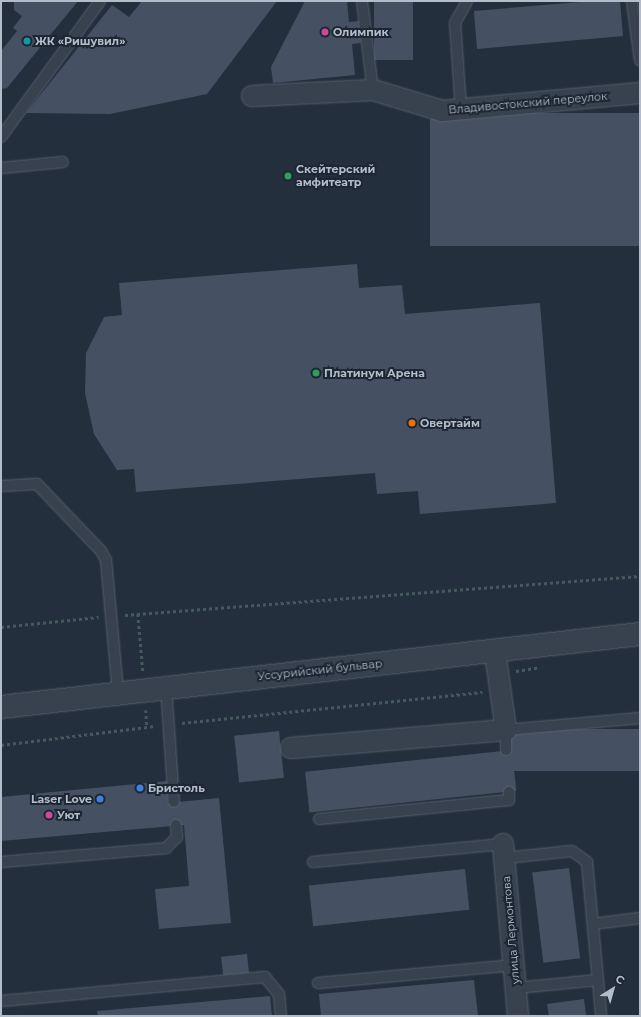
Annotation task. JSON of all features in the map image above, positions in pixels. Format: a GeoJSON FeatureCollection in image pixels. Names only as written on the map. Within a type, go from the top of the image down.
{"type":"FeatureCollection","features":[{"type":"Feature","properties":{"kind":"street","name":"Владивостокский переулок"},"geometry":{"type":"LineString","coordinates":[[252,96],[373,90],[442,112],[640,93]]}},
{"type":"Feature","properties":{"kind":"street","name":"Уссурийский бульвар"},"geometry":{"type":"LineString","coordinates":[[1,707],[118,691],[495,652],[640,634]]}},
{"type":"Feature","properties":{"kind":"street"},"geometry":{"type":"LineString","coordinates":[[291,748],[506,730],[495,652]]}},
{"type":"Feature","properties":{"kind":"street","name":"улица Лермонтова"},"geometry":{"type":"LineString","coordinates":[[504,851],[518,1016]]}},
{"type":"Feature","properties":{"kind":"lane"},"geometry":{"type":"LineString","coordinates":[[1,137],[100,1]]}},
{"type":"Feature","properties":{"kind":"lane"},"geometry":{"type":"LineString","coordinates":[[362,1],[373,90]]}},
{"type":"Feature","properties":{"kind":"lane"},"geometry":{"type":"LineString","coordinates":[[461,110],[455,24],[467,1]]}},
{"type":"Feature","properties":{"kind":"lane"},"geometry":{"type":"LineString","coordinates":[[632,1],[640,60]]}},
{"type":"Feature","properties":{"kind":"lane"},"geometry":{"type":"LineString","coordinates":[[1,168],[63,162]]}},
{"type":"Feature","properties":{"kind":"lane"},"geometry":{"type":"LineString","coordinates":[[1,486],[37,484],[102,551],[111,616],[118,691]]}},
{"type":"Feature","properties":{"kind":"lane"},"geometry":{"type":"LineString","coordinates":[[166,686],[174,802]]}},
{"type":"Feature","properties":{"kind":"lane"},"geometry":{"type":"LineString","coordinates":[[506,750],[506,730],[640,718]]}},
{"type":"Feature","properties":{"kind":"lane"},"geometry":{"type":"LineString","coordinates":[[319,819],[509,800],[509,792]]}},
{"type":"Feature","properties":{"kind":"lane"},"geometry":{"type":"LineString","coordinates":[[1,862],[166,848],[177,837],[176,825]]}},
{"type":"Feature","properties":{"kind":"lane"},"geometry":{"type":"LineString","coordinates":[[313,862],[504,851],[572,851],[587,862],[601,1016]]}},
{"type":"Feature","properties":{"kind":"lane"},"geometry":{"type":"LineString","coordinates":[[593,924],[640,918]]}},
{"type":"Feature","properties":{"kind":"lane"},"geometry":{"type":"LineString","coordinates":[[318,983],[514,965]]}},
{"type":"Feature","properties":{"kind":"lane"},"geometry":{"type":"LineString","coordinates":[[1,1001],[265,977],[279,994],[281,1016]]}},
{"type":"Feature","properties":{"kind":"lane"},"geometry":{"type":"LineString","coordinates":[[516,988],[598,980]]}},
{"type":"Feature","properties":{"kind":"path"},"geometry":{"type":"LineString","coordinates":[[1,627],[111,616],[640,576]]}},
{"type":"Feature","properties":{"kind":"path"},"geometry":{"type":"LineString","coordinates":[[1,745],[169,724],[500,690]]}},
{"type":"Feature","properties":{"kind":"building","name":"ЖК «Ришувил»"},"geometry":{"type":"Polygon","coordinates":[[[14,1],[78,1],[7,88],[1,89],[1,51],[17,31],[13,28],[22,16],[14,10],[14,1]]]}},
{"type":"Feature","properties":{"kind":"building"},"geometry":{"type":"Polygon","coordinates":[[[142,1],[277,1],[207,94],[110,114],[26,113],[112,5],[129,17],[142,1]]]}},
{"type":"Feature","properties":{"kind":"building","name":"Олимпик"},"geometry":{"type":"Polygon","coordinates":[[[305,1],[347,1],[349,22],[359,21],[361,43],[352,44],[355,75],[273,83],[271,67],[305,1]]]}},
{"type":"Feature","properties":{"kind":"building"},"geometry":{"type":"Polygon","coordinates":[[[374,1],[413,1],[413,60],[374,60],[374,1]]]}},
{"type":"Feature","properties":{"kind":"building"},"geometry":{"type":"Polygon","coordinates":[[[592,1],[620,1],[623,36],[477,49],[474,11],[592,1]]]}},
{"type":"Feature","properties":{"kind":"building"},"geometry":{"type":"Polygon","coordinates":[[[430,113],[640,113],[640,246],[430,246],[430,113]]]}},
{"type":"Feature","properties":{"kind":"building","name":"Платинум Арена"},"geometry":{"type":"Polygon","coordinates":[[[357,264],[359,288],[402,285],[405,314],[540,303],[556,503],[420,514],[418,491],[377,494],[375,473],[136,492],[134,469],[117,470],[94,434],[85,393],[86,353],[104,317],[122,315],[119,283],[357,264]]]}},
{"type":"Feature","properties":{"kind":"building"},"geometry":{"type":"Polygon","coordinates":[[[511,729],[640,729],[640,771],[511,771],[511,729]]]}},
{"type":"Feature","properties":{"kind":"building"},"geometry":{"type":"Polygon","coordinates":[[[279,731],[284,778],[239,782],[234,736],[279,731]]]}},
{"type":"Feature","properties":{"kind":"building"},"geometry":{"type":"Polygon","coordinates":[[[512,750],[516,791],[309,813],[305,772],[512,750]]]}},
{"type":"Feature","properties":{"kind":"building"},"geometry":{"type":"Polygon","coordinates":[[[167,781],[168,803],[219,798],[231,923],[159,929],[155,889],[189,886],[184,825],[1,841],[1,797],[167,781]]]}},
{"type":"Feature","properties":{"kind":"building"},"geometry":{"type":"Polygon","coordinates":[[[569,868],[580,958],[543,963],[532,873],[569,868]]]}},
{"type":"Feature","properties":{"kind":"building"},"geometry":{"type":"Polygon","coordinates":[[[465,869],[469,910],[313,926],[309,885],[465,869]]]}},
{"type":"Feature","properties":{"kind":"building"},"geometry":{"type":"Polygon","coordinates":[[[247,954],[249,973],[223,976],[221,957],[247,954]]]}},
{"type":"Feature","properties":{"kind":"building"},"geometry":{"type":"Polygon","coordinates":[[[474,980],[478,1016],[321,1016],[319,994],[474,980]]]}},
{"type":"Feature","properties":{"kind":"building"},"geometry":{"type":"Polygon","coordinates":[[[270,996],[272,1016],[98,1016],[97,1011],[270,996]]]}},
{"type":"Feature","properties":{"kind":"building"},"geometry":{"type":"Polygon","coordinates":[[[584,999],[586,1016],[549,1016],[547,1004],[584,999]]]}},
{"type":"Feature","properties":{"kind":"place","name":"Олимпик"},"geometry":{"type":"Point","coordinates":[325,32]}},
{"type":"Feature","properties":{"kind":"place","name":"ЖК «Ришувил»"},"geometry":{"type":"Point","coordinates":[27,41]}},
{"type":"Feature","properties":{"kind":"place","name":"Скейтерский амфитеатр"},"geometry":{"type":"Point","coordinates":[288,176]}},
{"type":"Feature","properties":{"kind":"place","name":"Платинум Арена"},"geometry":{"type":"Point","coordinates":[316,373]}},
{"type":"Feature","properties":{"kind":"place","name":"Овертайм"},"geometry":{"type":"Point","coordinates":[412,423]}},
{"type":"Feature","properties":{"kind":"place","name":"Бристоль"},"geometry":{"type":"Point","coordinates":[140,788]}},
{"type":"Feature","properties":{"kind":"place","name":"Laser Love"},"geometry":{"type":"Point","coordinates":[100,799]}},
{"type":"Feature","properties":{"kind":"place","name":"Уют"},"geometry":{"type":"Point","coordinates":[49,815]}}]}
